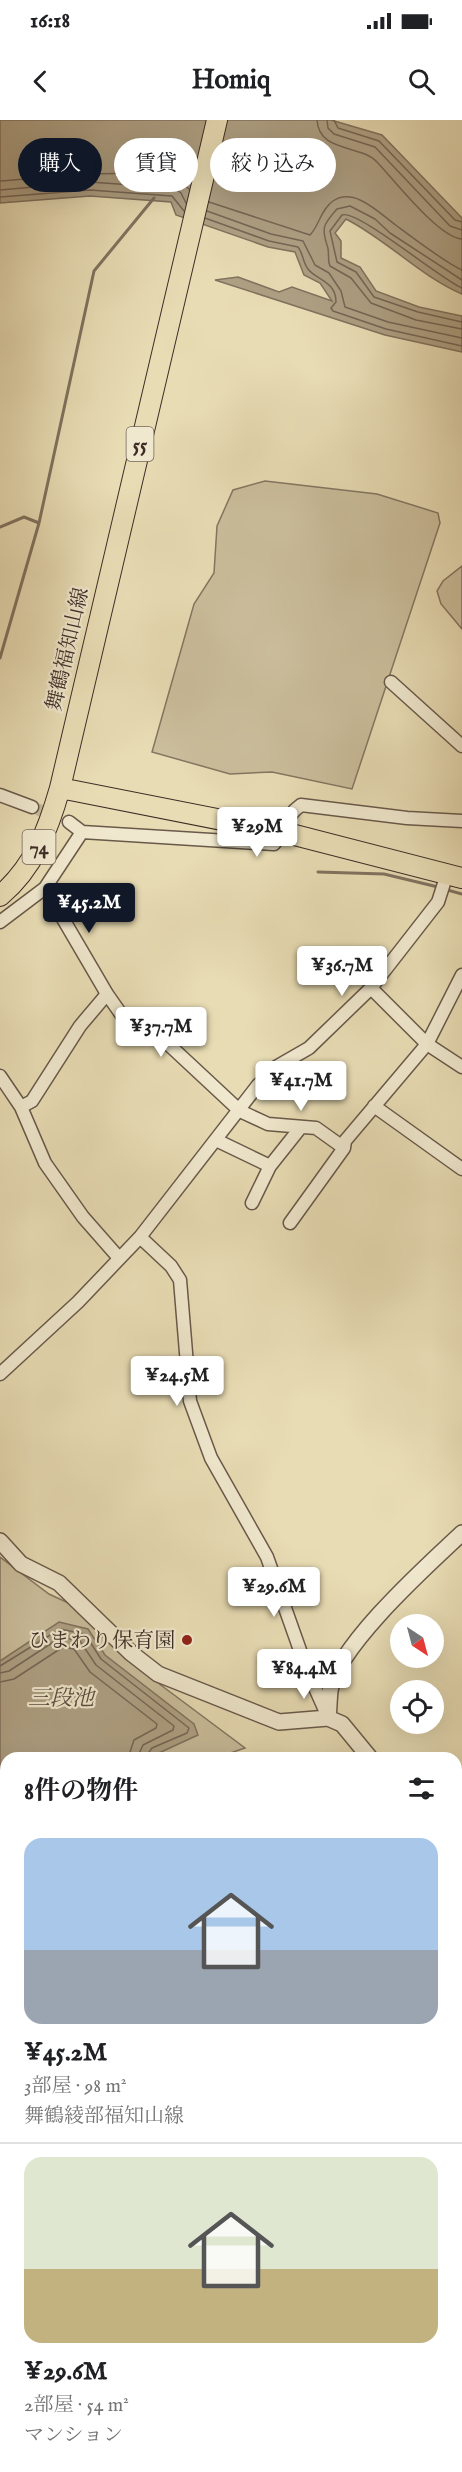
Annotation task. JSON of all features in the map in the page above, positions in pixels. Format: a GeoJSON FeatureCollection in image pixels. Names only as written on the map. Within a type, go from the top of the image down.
{"type":"FeatureCollection","features":[{"type":"Feature","properties":{"kind":"main road","name":"舞鶴福知山線"},"geometry":{"type":"LineString","coordinates":[[62,779],[217,120]]}},
{"type":"Feature","properties":{"kind":"main road"},"geometry":{"type":"LineString","coordinates":[[62,779],[455,876]]}},
{"type":"Feature","properties":{"kind":"main road","name":"74"},"geometry":{"type":"LineString","coordinates":[[0,896],[14,884],[43,841],[62,779]]}},
{"type":"Feature","properties":{"kind":"street"},"geometry":{"type":"LineString","coordinates":[[391,682],[462,746]]}},
{"type":"Feature","properties":{"kind":"street"},"geometry":{"type":"LineString","coordinates":[[0,795],[32,807]]}},
{"type":"Feature","properties":{"kind":"street"},"geometry":{"type":"LineString","coordinates":[[69,822],[82,832],[274,844],[284,832],[289,814],[301,805],[407,818],[462,821]]}},
{"type":"Feature","properties":{"kind":"street"},"geometry":{"type":"LineString","coordinates":[[0,922],[45,888],[82,832]]}},
{"type":"Feature","properties":{"kind":"street"},"geometry":{"type":"LineString","coordinates":[[0,1374],[78,1302],[140,1237],[258,1085],[276,1067],[309,1048],[371,988],[438,902],[455,876]]}},
{"type":"Feature","properties":{"kind":"street"},"geometry":{"type":"LineString","coordinates":[[45,888],[107,994],[137,1037],[154,1036],[166,1042],[240,1111],[268,1124],[316,1128],[344,1148]]}},
{"type":"Feature","properties":{"kind":"street"},"geometry":{"type":"LineString","coordinates":[[290,1223],[344,1148],[345,1141],[427,1044],[462,975]]}},
{"type":"Feature","properties":{"kind":"street"},"geometry":{"type":"LineString","coordinates":[[371,988],[427,1044],[462,1067]]}},
{"type":"Feature","properties":{"kind":"street"},"geometry":{"type":"LineString","coordinates":[[21,1107],[32,1101],[80,1026],[107,994]]}},
{"type":"Feature","properties":{"kind":"street"},"geometry":{"type":"LineString","coordinates":[[0,1076],[21,1107],[45,1163],[82,1217],[120,1258]]}},
{"type":"Feature","properties":{"kind":"street"},"geometry":{"type":"LineString","coordinates":[[374,1106],[462,1169]]}},
{"type":"Feature","properties":{"kind":"street"},"geometry":{"type":"LineString","coordinates":[[252,1203],[270,1166],[301,1126]]}},
{"type":"Feature","properties":{"kind":"street"},"geometry":{"type":"LineString","coordinates":[[216,1140],[270,1166]]}},
{"type":"Feature","properties":{"kind":"street"},"geometry":{"type":"LineString","coordinates":[[140,1237],[171,1266],[180,1280],[190,1401],[211,1458],[267,1557],[307,1670],[328,1718]]}},
{"type":"Feature","properties":{"kind":"street"},"geometry":{"type":"LineString","coordinates":[[328,1718],[332,1702],[330,1692],[344,1662],[375,1619],[404,1587],[462,1533]]}},
{"type":"Feature","properties":{"kind":"street"},"geometry":{"type":"LineString","coordinates":[[0,1541],[21,1564],[59,1583],[131,1653],[158,1674],[279,1722],[328,1718],[342,1724],[365,1752]]}},
{"type":"Feature","properties":{"kind":"shaded area"},"geometry":{"type":"Polygon","coordinates":[[[265,481],[377,494],[438,513],[440,523],[352,789],[272,772],[230,774],[152,752],[194,604],[214,573],[217,526],[233,490],[265,481]]]}},
{"type":"Feature","properties":{"kind":"shaded area"},"geometry":{"type":"Polygon","coordinates":[[[462,566],[462,629],[441,604],[437,591],[443,581],[462,566]]]}},
{"type":"Feature","properties":{"kind":"shaded area","name":"三段池"},"geometry":{"type":"Polygon","coordinates":[[[0,1557],[49,1594],[75,1606],[126,1659],[245,1748],[233,1752],[0,1752],[0,1557]]]}},
{"type":"Feature","properties":{"kind":"water"},"geometry":{"type":"Polygon","coordinates":[[[0,120],[331,120],[382,135],[462,218],[462,294],[432,278],[376,237],[346,219],[335,233],[341,241],[341,258],[360,267],[376,291],[419,307],[462,316],[462,352],[385,335],[215,280],[238,277],[279,292],[292,287],[332,301],[320,283],[304,275],[295,252],[268,247],[176,215],[171,202],[90,196],[0,203],[0,120]]]}},
{"type":"Feature","properties":{"kind":"water","name":"三段池"},"geometry":{"type":"Polygon","coordinates":[[[59,1622],[88,1629],[105,1655],[194,1724],[198,1735],[161,1752],[0,1752],[0,1661],[59,1622]]]}},
{"type":"Feature","properties":{"kind":"waterway"},"geometry":{"type":"LineString","coordinates":[[0,658],[39,523],[94,271],[154,198]]}},
{"type":"Feature","properties":{"kind":"waterway"},"geometry":{"type":"LineString","coordinates":[[0,527],[24,517],[39,523]]}},
{"type":"Feature","properties":{"kind":"waterway"},"geometry":{"type":"LineString","coordinates":[[318,872],[384,874],[438,887]]}},
{"type":"Feature","properties":{"kind":"waterway"},"geometry":{"type":"LineString","coordinates":[[444,889],[462,894]]}},
{"type":"Feature","properties":{"kind":"tunnel"},"geometry":{"type":"LineString","coordinates":[[32,807],[69,822]]}},
{"type":"Feature","properties":{"kind":"place","name":"ひまわり保育園"},"geometry":{"type":"Point","coordinates":[187,1640]}}]}
